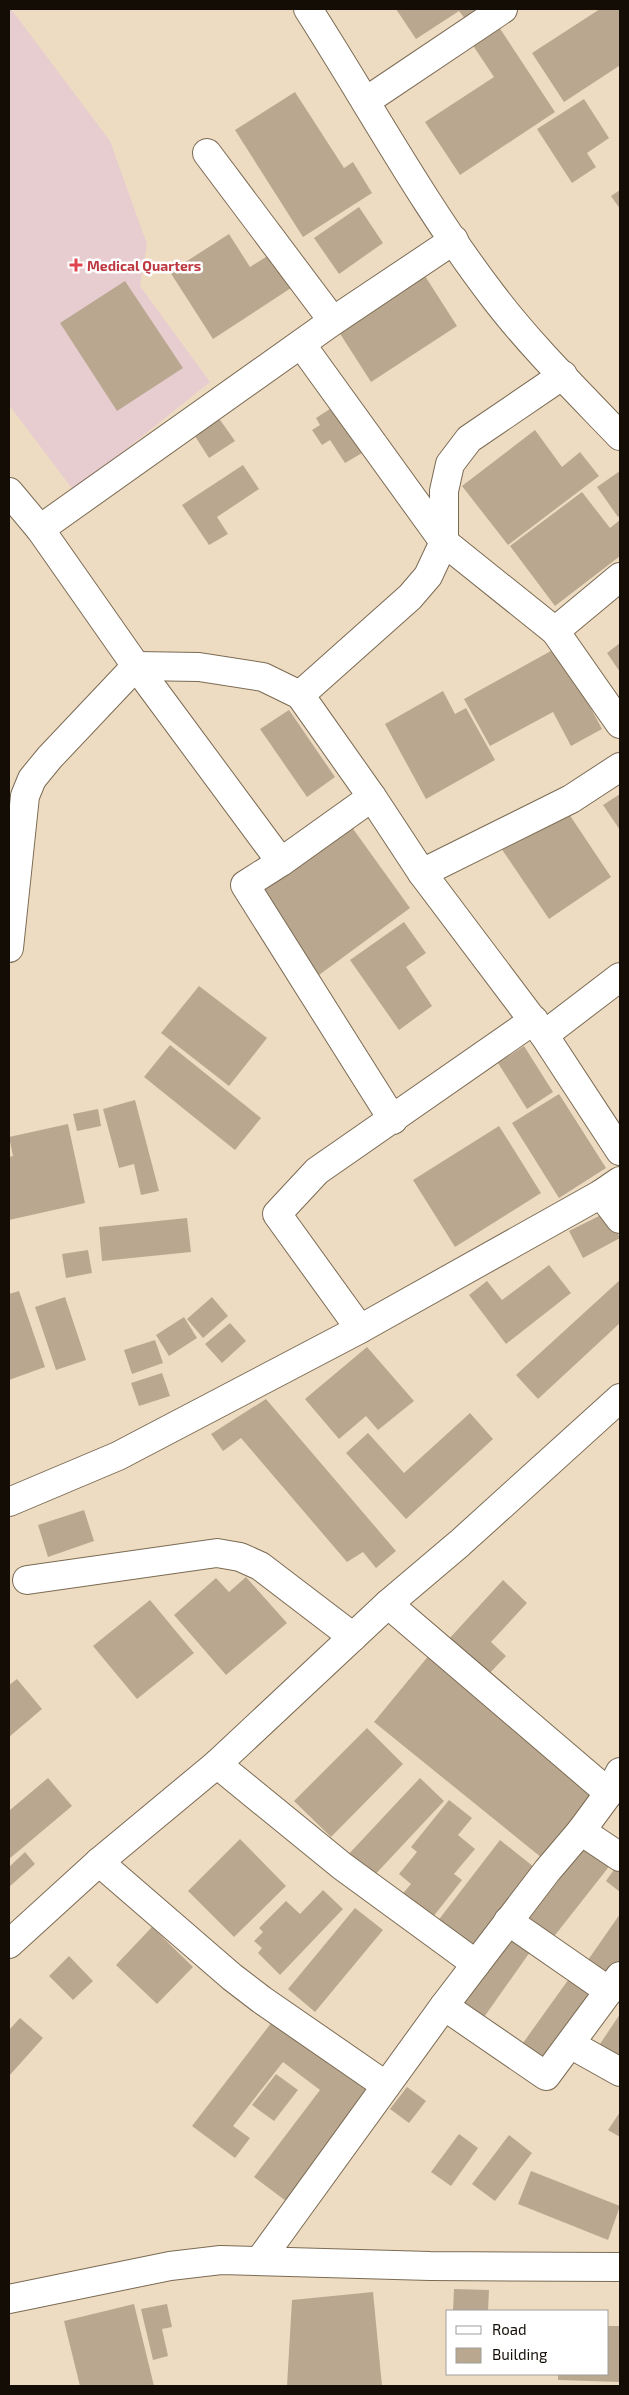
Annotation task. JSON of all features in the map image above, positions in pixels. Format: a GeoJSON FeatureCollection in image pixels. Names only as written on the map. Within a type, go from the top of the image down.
{"type":"FeatureCollection","features":[{"type":"Feature","properties":{"kind":"street"},"geometry":{"type":"LineString","coordinates":[[308,9],[454,240],[493,296],[562,375],[620,436]]}},
{"type":"Feature","properties":{"kind":"street"},"geometry":{"type":"LineString","coordinates":[[366,101],[503,9]]}},
{"type":"Feature","properties":{"kind":"street"},"geometry":{"type":"LineString","coordinates":[[207,153],[333,321]]}},
{"type":"Feature","properties":{"kind":"street"},"geometry":{"type":"LineString","coordinates":[[40,529],[333,321],[454,240]]}},
{"type":"Feature","properties":{"kind":"street"},"geometry":{"type":"LineString","coordinates":[[301,344],[444,542],[555,631],[620,724]]}},
{"type":"Feature","properties":{"kind":"street"},"geometry":{"type":"LineString","coordinates":[[300,695],[410,597],[428,576],[444,542],[444,491],[450,464],[468,440],[562,375]]}},
{"type":"Feature","properties":{"kind":"street"},"geometry":{"type":"LineString","coordinates":[[9,492],[40,529],[136,666],[281,862]]}},
{"type":"Feature","properties":{"kind":"street"},"geometry":{"type":"LineString","coordinates":[[555,631],[620,577]]}},
{"type":"Feature","properties":{"kind":"street"},"geometry":{"type":"LineString","coordinates":[[9,948],[25,796],[32,779],[136,666],[199,667],[263,677],[300,695],[372,797],[422,874],[539,1028],[620,1151]]}},
{"type":"Feature","properties":{"kind":"street"},"geometry":{"type":"LineString","coordinates":[[422,874],[570,799],[620,768]]}},
{"type":"Feature","properties":{"kind":"street"},"geometry":{"type":"LineString","coordinates":[[372,797],[281,862],[245,885],[393,1120]]}},
{"type":"Feature","properties":{"kind":"street"},"geometry":{"type":"LineString","coordinates":[[360,1329],[277,1214],[317,1171],[393,1120],[620,977]]}},
{"type":"Feature","properties":{"kind":"street"},"geometry":{"type":"LineString","coordinates":[[9,1502],[118,1456],[360,1329],[611,1187],[620,1219]]}},
{"type":"Feature","properties":{"kind":"street"},"geometry":{"type":"LineString","coordinates":[[9,1944],[99,1862],[217,1764],[388,1604],[467,1536],[620,1398]]}},
{"type":"Feature","properties":{"kind":"street"},"geometry":{"type":"LineString","coordinates":[[27,1580],[217,1553],[240,1557],[260,1566],[353,1637]]}},
{"type":"Feature","properties":{"kind":"street"},"geometry":{"type":"LineString","coordinates":[[260,2260],[385,2085],[508,1921],[582,1831],[615,1782],[388,1604]]}},
{"type":"Feature","properties":{"kind":"street"},"geometry":{"type":"LineString","coordinates":[[217,1764],[342,1866],[476,1964]]}},
{"type":"Feature","properties":{"kind":"street"},"geometry":{"type":"LineString","coordinates":[[582,1831],[620,1857]]}},
{"type":"Feature","properties":{"kind":"street"},"geometry":{"type":"LineString","coordinates":[[99,1862],[247,1989],[385,2085]]}},
{"type":"Feature","properties":{"kind":"street"},"geometry":{"type":"LineString","coordinates":[[444,2006],[546,2076],[615,1983],[508,1921]]}},
{"type":"Feature","properties":{"kind":"street"},"geometry":{"type":"LineString","coordinates":[[570,2044],[620,2072]]}},
{"type":"Feature","properties":{"kind":"street"},"geometry":{"type":"LineString","coordinates":[[9,2299],[170,2266],[221,2260],[430,2266],[620,2267]]}},
{"type":"Feature","properties":{"kind":"shaded area","name":"Medical Quarters"},"geometry":{"type":"Polygon","coordinates":[[[9,9],[11,9],[110,141],[147,244],[140,286],[210,382],[74,491],[9,405],[9,9]]]}},
{"type":"Feature","properties":{"kind":"building"},"geometry":{"type":"Polygon","coordinates":[[[396,9],[483,9],[466,20],[459,11],[416,39],[396,9]]]}},
{"type":"Feature","properties":{"kind":"building"},"geometry":{"type":"Polygon","coordinates":[[[600,9],[620,9],[620,68],[619,66],[564,102],[532,53],[600,9]]]}},
{"type":"Feature","properties":{"kind":"building"},"geometry":{"type":"Polygon","coordinates":[[[499,27],[555,112],[460,175],[425,122],[494,77],[472,44],[499,27]]]}},
{"type":"Feature","properties":{"kind":"building"},"geometry":{"type":"Polygon","coordinates":[[[295,92],[344,168],[353,162],[372,193],[303,237],[235,130],[295,92]]]}},
{"type":"Feature","properties":{"kind":"building"},"geometry":{"type":"Polygon","coordinates":[[[584,99],[609,138],[587,153],[596,167],[572,183],[537,129],[584,99]]]}},
{"type":"Feature","properties":{"kind":"building"},"geometry":{"type":"Polygon","coordinates":[[[620,190],[620,209],[611,196],[620,190]]]}},
{"type":"Feature","properties":{"kind":"building"},"geometry":{"type":"Polygon","coordinates":[[[359,207],[383,243],[339,274],[314,238],[359,207]]]}},
{"type":"Feature","properties":{"kind":"building"},"geometry":{"type":"Polygon","coordinates":[[[229,234],[250,267],[269,255],[291,288],[213,339],[170,272],[229,234]]]}},
{"type":"Feature","properties":{"kind":"building"},"geometry":{"type":"Polygon","coordinates":[[[425,276],[457,326],[371,382],[339,332],[425,276]]]}},
{"type":"Feature","properties":{"kind":"building"},"geometry":{"type":"Polygon","coordinates":[[[125,281],[183,368],[117,411],[60,323],[125,281]]]}},
{"type":"Feature","properties":{"kind":"building"},"geometry":{"type":"Polygon","coordinates":[[[339,403],[369,449],[345,463],[330,440],[322,445],[312,430],[320,425],[316,418],[339,403]]]}},
{"type":"Feature","properties":{"kind":"building"},"geometry":{"type":"Polygon","coordinates":[[[218,417],[235,441],[209,458],[193,433],[218,417]]]}},
{"type":"Feature","properties":{"kind":"building"},"geometry":{"type":"Polygon","coordinates":[[[535,430],[562,467],[580,452],[599,476],[508,545],[462,486],[535,430]]]}},
{"type":"Feature","properties":{"kind":"building"},"geometry":{"type":"Polygon","coordinates":[[[243,465],[259,489],[217,517],[228,534],[209,545],[182,505],[243,465]]]}},
{"type":"Feature","properties":{"kind":"building"},"geometry":{"type":"Polygon","coordinates":[[[620,471],[620,515],[618,517],[597,487],[620,471]]]}},
{"type":"Feature","properties":{"kind":"building"},"geometry":{"type":"Polygon","coordinates":[[[582,492],[610,528],[620,520],[620,556],[555,606],[510,546],[582,492]]]}},
{"type":"Feature","properties":{"kind":"building"},"geometry":{"type":"Polygon","coordinates":[[[620,643],[620,672],[607,653],[620,643]]]}},
{"type":"Feature","properties":{"kind":"building"},"geometry":{"type":"Polygon","coordinates":[[[558,647],[602,729],[571,746],[553,712],[490,746],[464,699],[558,647]]]}},
{"type":"Feature","properties":{"kind":"building"},"geometry":{"type":"Polygon","coordinates":[[[443,691],[455,714],[466,708],[495,760],[426,799],[385,724],[443,691]]]}},
{"type":"Feature","properties":{"kind":"building"},"geometry":{"type":"Polygon","coordinates":[[[289,710],[335,777],[307,797],[260,729],[289,710]]]}},
{"type":"Feature","properties":{"kind":"building"},"geometry":{"type":"Polygon","coordinates":[[[620,794],[620,830],[603,805],[620,794]]]}},
{"type":"Feature","properties":{"kind":"building"},"geometry":{"type":"Polygon","coordinates":[[[563,805],[611,877],[549,919],[501,848],[563,805]]]}},
{"type":"Feature","properties":{"kind":"building"},"geometry":{"type":"Polygon","coordinates":[[[351,826],[410,908],[319,975],[259,892],[351,826]]]}},
{"type":"Feature","properties":{"kind":"building"},"geometry":{"type":"Polygon","coordinates":[[[404,922],[426,953],[406,967],[432,1006],[399,1030],[350,960],[404,922]]]}},
{"type":"Feature","properties":{"kind":"building"},"geometry":{"type":"Polygon","coordinates":[[[199,986],[267,1038],[229,1086],[161,1033],[199,986]]]}},
{"type":"Feature","properties":{"kind":"building"},"geometry":{"type":"Polygon","coordinates":[[[170,1045],[261,1118],[235,1150],[144,1077],[170,1045]]]}},
{"type":"Feature","properties":{"kind":"building"},"geometry":{"type":"Polygon","coordinates":[[[524,1046],[553,1092],[527,1109],[498,1063],[524,1046]]]}},
{"type":"Feature","properties":{"kind":"building"},"geometry":{"type":"Polygon","coordinates":[[[559,1094],[606,1168],[559,1198],[512,1123],[559,1094]]]}},
{"type":"Feature","properties":{"kind":"building"},"geometry":{"type":"Polygon","coordinates":[[[135,1100],[159,1191],[141,1195],[134,1164],[119,1168],[103,1109],[135,1100]]]}},
{"type":"Feature","properties":{"kind":"building"},"geometry":{"type":"Polygon","coordinates":[[[98,1109],[101,1126],[77,1131],[73,1114],[98,1109]]]}},
{"type":"Feature","properties":{"kind":"building"},"geometry":{"type":"Polygon","coordinates":[[[68,1124],[85,1203],[9,1220],[9,1157],[13,1156],[9,1137],[68,1124]]]}},
{"type":"Feature","properties":{"kind":"building"},"geometry":{"type":"Polygon","coordinates":[[[499,1126],[541,1193],[455,1247],[413,1180],[499,1126]]]}},
{"type":"Feature","properties":{"kind":"building"},"geometry":{"type":"Polygon","coordinates":[[[607,1212],[620,1238],[583,1258],[569,1231],[607,1212]]]}},
{"type":"Feature","properties":{"kind":"building"},"geometry":{"type":"Polygon","coordinates":[[[187,1218],[191,1252],[102,1261],[99,1227],[187,1218]]]}},
{"type":"Feature","properties":{"kind":"building"},"geometry":{"type":"Polygon","coordinates":[[[88,1250],[92,1273],[66,1278],[62,1254],[88,1250]]]}},
{"type":"Feature","properties":{"kind":"building"},"geometry":{"type":"Polygon","coordinates":[[[549,1265],[571,1293],[506,1344],[469,1295],[487,1281],[502,1300],[549,1265]]]}},
{"type":"Feature","properties":{"kind":"building"},"geometry":{"type":"Polygon","coordinates":[[[620,1280],[620,1323],[538,1399],[516,1375],[620,1280]]]}},
{"type":"Feature","properties":{"kind":"building"},"geometry":{"type":"Polygon","coordinates":[[[19,1291],[45,1367],[9,1380],[9,1294],[19,1291]]]}},
{"type":"Feature","properties":{"kind":"building"},"geometry":{"type":"Polygon","coordinates":[[[65,1297],[86,1360],[56,1370],[35,1307],[65,1297]]]}},
{"type":"Feature","properties":{"kind":"building"},"geometry":{"type":"Polygon","coordinates":[[[212,1297],[228,1316],[203,1338],[187,1319],[212,1297]]]}},
{"type":"Feature","properties":{"kind":"building"},"geometry":{"type":"Polygon","coordinates":[[[184,1317],[197,1338],[169,1356],[156,1335],[184,1317]]]}},
{"type":"Feature","properties":{"kind":"building"},"geometry":{"type":"Polygon","coordinates":[[[230,1323],[246,1341],[222,1363],[205,1344],[230,1323]]]}},
{"type":"Feature","properties":{"kind":"building"},"geometry":{"type":"Polygon","coordinates":[[[155,1340],[163,1363],[132,1374],[124,1350],[155,1340]]]}},
{"type":"Feature","properties":{"kind":"building"},"geometry":{"type":"Polygon","coordinates":[[[367,1347],[414,1401],[378,1430],[366,1416],[339,1439],[305,1399],[367,1347]]]}},
{"type":"Feature","properties":{"kind":"building"},"geometry":{"type":"Polygon","coordinates":[[[162,1373],[170,1396],[139,1406],[131,1383],[162,1373]]]}},
{"type":"Feature","properties":{"kind":"building"},"geometry":{"type":"Polygon","coordinates":[[[266,1399],[396,1551],[376,1568],[363,1552],[347,1562],[241,1438],[223,1451],[211,1434],[266,1399]]]}},
{"type":"Feature","properties":{"kind":"building"},"geometry":{"type":"Polygon","coordinates":[[[470,1413],[493,1439],[406,1519],[346,1453],[368,1433],[404,1473],[470,1413]]]}},
{"type":"Feature","properties":{"kind":"building"},"geometry":{"type":"Polygon","coordinates":[[[84,1510],[94,1541],[48,1557],[38,1525],[84,1510]]]}},
{"type":"Feature","properties":{"kind":"building"},"geometry":{"type":"Polygon","coordinates":[[[246,1577],[287,1623],[226,1675],[174,1615],[216,1578],[229,1592],[246,1577]]]}},
{"type":"Feature","properties":{"kind":"building"},"geometry":{"type":"Polygon","coordinates":[[[503,1580],[527,1603],[491,1642],[506,1656],[487,1676],[448,1640],[503,1580]]]}},
{"type":"Feature","properties":{"kind":"building"},"geometry":{"type":"Polygon","coordinates":[[[150,1600],[194,1653],[137,1699],[93,1646],[150,1600]]]}},
{"type":"Feature","properties":{"kind":"building"},"geometry":{"type":"Polygon","coordinates":[[[430,1654],[598,1789],[542,1858],[374,1722],[430,1654]]]}},
{"type":"Feature","properties":{"kind":"building"},"geometry":{"type":"Polygon","coordinates":[[[17,1679],[42,1709],[9,1737],[9,1685],[17,1679]]]}},
{"type":"Feature","properties":{"kind":"building"},"geometry":{"type":"Polygon","coordinates":[[[367,1728],[403,1764],[331,1837],[294,1801],[367,1728]]]}},
{"type":"Feature","properties":{"kind":"building"},"geometry":{"type":"Polygon","coordinates":[[[48,1778],[72,1806],[9,1859],[9,1808],[10,1810],[48,1778]]]}},
{"type":"Feature","properties":{"kind":"building"},"geometry":{"type":"Polygon","coordinates":[[[420,1778],[444,1801],[370,1880],[346,1857],[420,1778]]]}},
{"type":"Feature","properties":{"kind":"building"},"geometry":{"type":"Polygon","coordinates":[[[449,1800],[472,1818],[458,1835],[475,1849],[454,1874],[462,1880],[429,1922],[399,1898],[411,1884],[399,1874],[417,1852],[411,1847],[449,1800]]]}},
{"type":"Feature","properties":{"kind":"building"},"geometry":{"type":"Polygon","coordinates":[[[240,1839],[286,1886],[234,1937],[188,1891],[240,1839]]]}},
{"type":"Feature","properties":{"kind":"building"},"geometry":{"type":"Polygon","coordinates":[[[500,1840],[539,1871],[477,1952],[437,1922],[500,1840]]]}},
{"type":"Feature","properties":{"kind":"building"},"geometry":{"type":"Polygon","coordinates":[[[590,1840],[615,1859],[552,1939],[528,1920],[590,1840]]]}},
{"type":"Feature","properties":{"kind":"building"},"geometry":{"type":"Polygon","coordinates":[[[25,1852],[35,1864],[9,1887],[9,1867],[25,1852]]]}},
{"type":"Feature","properties":{"kind":"building"},"geometry":{"type":"Polygon","coordinates":[[[620,1861],[620,1892],[606,1881],[620,1861]]]}},
{"type":"Feature","properties":{"kind":"building"},"geometry":{"type":"Polygon","coordinates":[[[323,1890],[343,1909],[280,1975],[258,1953],[262,1948],[254,1941],[263,1932],[259,1928],[286,1901],[300,1914],[323,1890]]]}},
{"type":"Feature","properties":{"kind":"building"},"geometry":{"type":"Polygon","coordinates":[[[355,1908],[383,1930],[315,2012],[288,1989],[355,1908]]]}},
{"type":"Feature","properties":{"kind":"building"},"geometry":{"type":"Polygon","coordinates":[[[620,1914],[620,1968],[614,1977],[588,1960],[620,1914]]]}},
{"type":"Feature","properties":{"kind":"building"},"geometry":{"type":"Polygon","coordinates":[[[152,1927],[193,1967],[157,2004],[116,1965],[152,1927]]]}},
{"type":"Feature","properties":{"kind":"building"},"geometry":{"type":"Polygon","coordinates":[[[506,1936],[530,1952],[482,2020],[459,2004],[506,1936]]]}},
{"type":"Feature","properties":{"kind":"building"},"geometry":{"type":"Polygon","coordinates":[[[69,1956],[93,1981],[73,2000],[49,1976],[69,1956]]]}},
{"type":"Feature","properties":{"kind":"building"},"geometry":{"type":"Polygon","coordinates":[[[571,1976],[597,1995],[549,2061],[523,2043],[571,1976]]]}},
{"type":"Feature","properties":{"kind":"building"},"geometry":{"type":"Polygon","coordinates":[[[620,2014],[620,2061],[598,2047],[620,2014]]]}},
{"type":"Feature","properties":{"kind":"building"},"geometry":{"type":"Polygon","coordinates":[[[20,2018],[43,2038],[9,2076],[9,2030],[20,2018]]]}},
{"type":"Feature","properties":{"kind":"building"},"geometry":{"type":"Polygon","coordinates":[[[275,2018],[371,2091],[286,2201],[254,2177],[320,2090],[283,2062],[233,2126],[250,2138],[235,2158],[192,2126],[275,2018]]]}},
{"type":"Feature","properties":{"kind":"building"},"geometry":{"type":"Polygon","coordinates":[[[276,2074],[298,2090],[274,2121],[252,2105],[276,2074]]]}},
{"type":"Feature","properties":{"kind":"building"},"geometry":{"type":"Polygon","coordinates":[[[407,2087],[426,2101],[409,2123],[390,2109],[407,2087]]]}},
{"type":"Feature","properties":{"kind":"building"},"geometry":{"type":"Polygon","coordinates":[[[620,2112],[620,2137],[608,2130],[620,2112]]]}},
{"type":"Feature","properties":{"kind":"building"},"geometry":{"type":"Polygon","coordinates":[[[459,2134],[478,2148],[451,2186],[431,2172],[459,2134]]]}},
{"type":"Feature","properties":{"kind":"building"},"geometry":{"type":"Polygon","coordinates":[[[509,2135],[532,2153],[495,2201],[472,2184],[509,2135]]]}},
{"type":"Feature","properties":{"kind":"building"},"geometry":{"type":"Polygon","coordinates":[[[531,2171],[620,2206],[608,2240],[518,2204],[531,2171]]]}},
{"type":"Feature","properties":{"kind":"building"},"geometry":{"type":"Polygon","coordinates":[[[454,2289],[489,2290],[488,2310],[453,2310],[454,2289]]]}},
{"type":"Feature","properties":{"kind":"building"},"geometry":{"type":"Polygon","coordinates":[[[373,2292],[382,2386],[287,2386],[292,2300],[373,2292]]]}},
{"type":"Feature","properties":{"kind":"building"},"geometry":{"type":"Polygon","coordinates":[[[134,2304],[154,2386],[80,2386],[64,2321],[134,2304]]]}},
{"type":"Feature","properties":{"kind":"building"},"geometry":{"type":"Polygon","coordinates":[[[167,2304],[172,2327],[162,2329],[168,2356],[153,2360],[141,2309],[167,2304]]]}},
{"type":"Feature","properties":{"kind":"building"},"geometry":{"type":"Polygon","coordinates":[[[609,2326],[620,2326],[620,2382],[558,2380],[558,2375],[609,2375],[609,2326]]]}},
{"type":"Feature","properties":{"kind":"place","name":"Medical Quarters"},"geometry":{"type":"Point","coordinates":[76,265]}}]}
